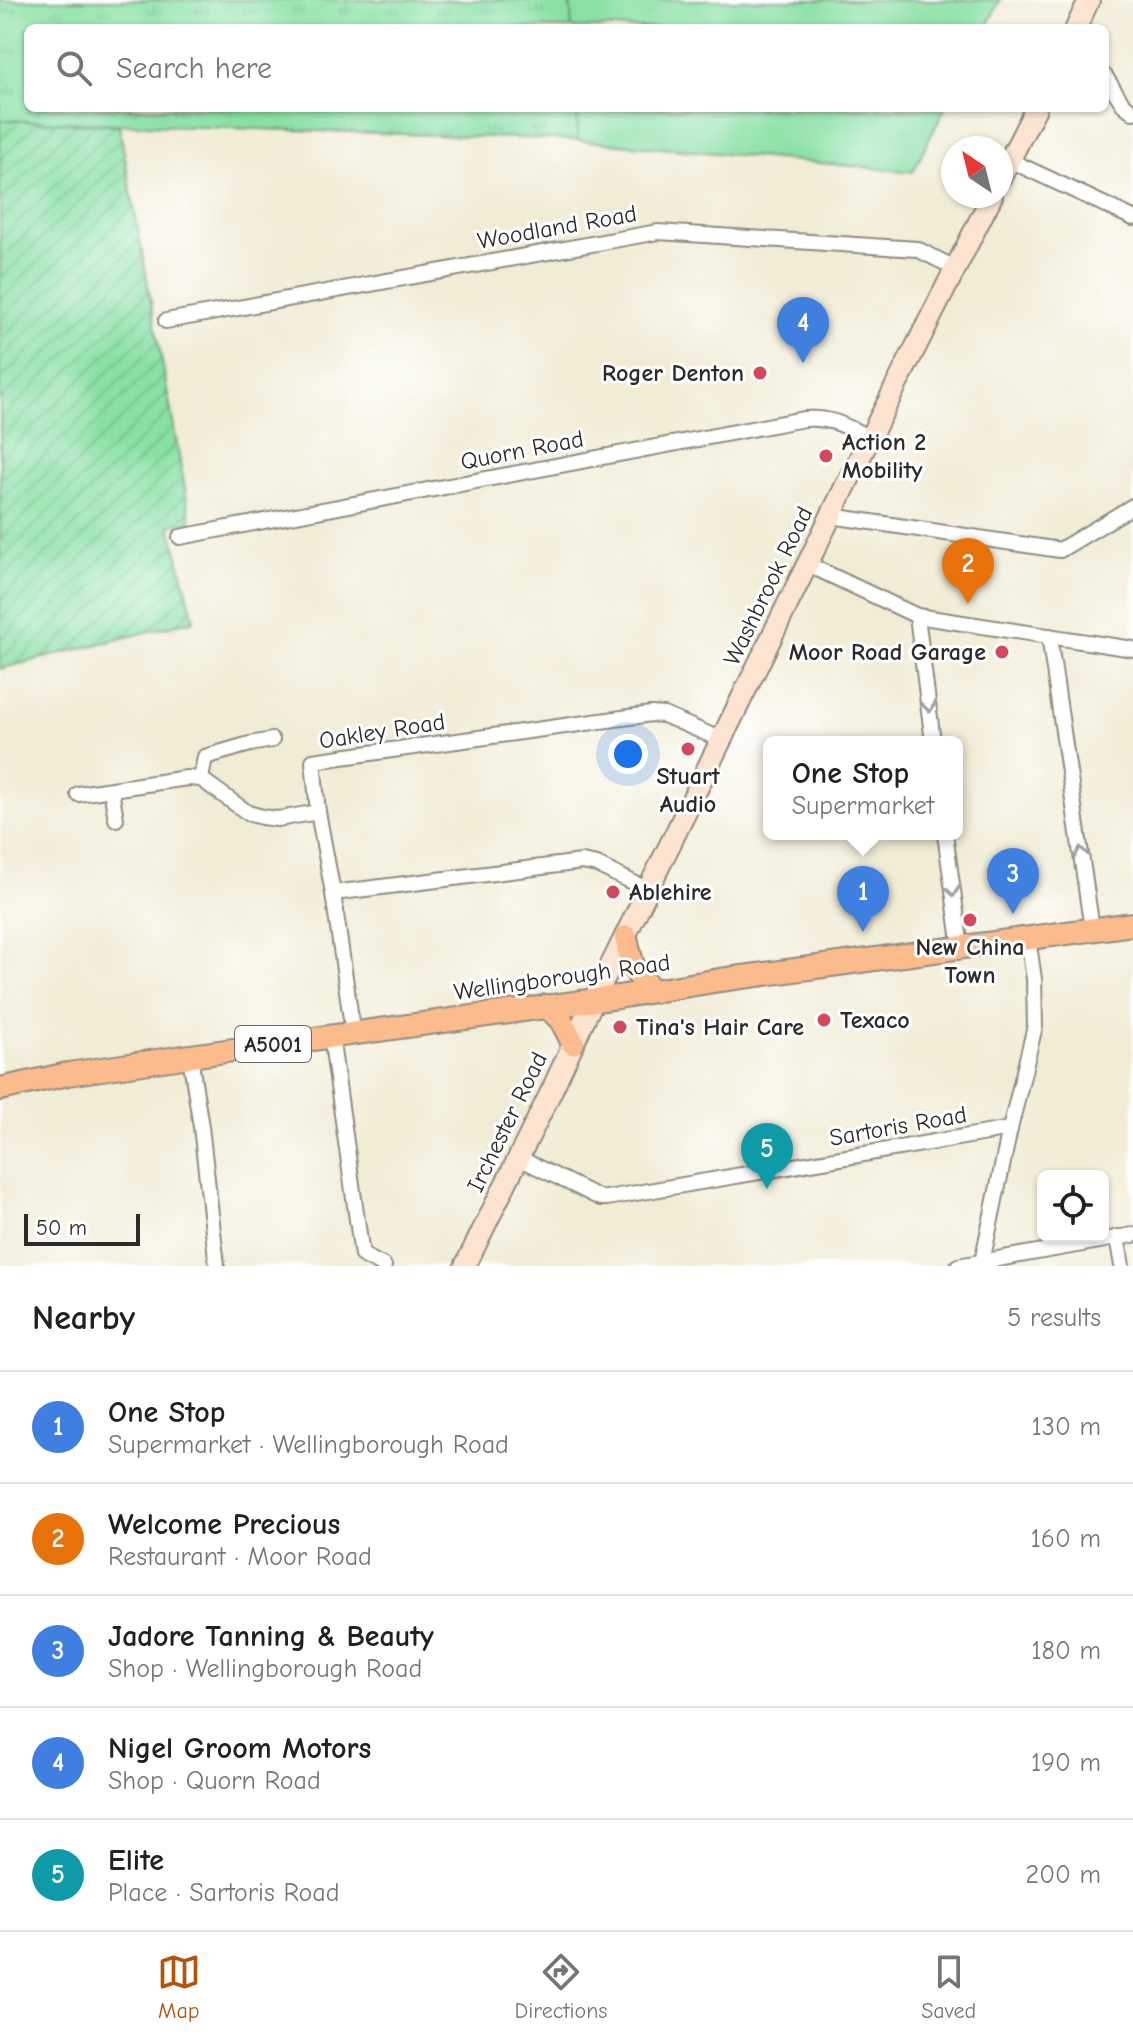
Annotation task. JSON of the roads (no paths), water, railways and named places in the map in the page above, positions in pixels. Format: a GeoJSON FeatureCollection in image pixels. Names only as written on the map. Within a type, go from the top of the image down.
{"type":"FeatureCollection","features":[{"type":"Feature","properties":{"kind":"main road"},"geometry":{"type":"LineString","coordinates":[[1078,24],[1089,0]]}},
{"type":"Feature","properties":{"kind":"main road"},"geometry":{"type":"LineString","coordinates":[[1013,153],[1034,112]]}},
{"type":"Feature","properties":{"kind":"main road","name":"Washbrook Road"},"geometry":{"type":"LineString","coordinates":[[594,1000],[807,564],[986,208]]}},
{"type":"Feature","properties":{"kind":"main road","name":"Wellingborough Road"},"geometry":{"type":"LineString","coordinates":[[0,1089],[68,1074],[190,1056],[1133,924]]}},
{"type":"Feature","properties":{"kind":"main road"},"geometry":{"type":"LineString","coordinates":[[626,937],[635,971],[643,983],[655,991]]}},
{"type":"Feature","properties":{"kind":"main road","name":"Irchester Road"},"geometry":{"type":"LineString","coordinates":[[465,1266],[594,1000]]}},
{"type":"Feature","properties":{"kind":"main road"},"geometry":{"type":"LineString","coordinates":[[546,1006],[561,1020],[573,1043]]}},
{"type":"Feature","properties":{"kind":"street"},"geometry":{"type":"LineString","coordinates":[[1109,82],[1123,104],[1133,112]]}},
{"type":"Feature","properties":{"kind":"street"},"geometry":{"type":"LineString","coordinates":[[1013,172],[1133,218]]}},
{"type":"Feature","properties":{"kind":"street","name":"Woodland Road"},"geometry":{"type":"LineString","coordinates":[[166,321],[658,232],[917,249],[955,268]]}},
{"type":"Feature","properties":{"kind":"street","name":"Quorn Road"},"geometry":{"type":"LineString","coordinates":[[180,537],[804,419],[823,417],[870,438]]}},
{"type":"Feature","properties":{"kind":"street"},"geometry":{"type":"LineString","coordinates":[[831,516],[1060,550],[1133,506]]}},
{"type":"Feature","properties":{"kind":"street"},"geometry":{"type":"LineString","coordinates":[[807,564],[917,616],[1133,649]]}},
{"type":"Feature","properties":{"kind":"street"},"geometry":{"type":"LineString","coordinates":[[917,616],[932,736]]}},
{"type":"Feature","properties":{"kind":"street"},"geometry":{"type":"LineString","coordinates":[[1049,636],[1092,929]]}},
{"type":"Feature","properties":{"kind":"street","name":"Oakley Road"},"geometry":{"type":"LineString","coordinates":[[384,1266],[362,1255],[333,893],[318,812],[313,761],[651,714],[664,715],[722,740]]}},
{"type":"Feature","properties":{"kind":"street"},"geometry":{"type":"LineString","coordinates":[[201,779],[205,757],[272,740]]}},
{"type":"Feature","properties":{"kind":"street"},"geometry":{"type":"LineString","coordinates":[[78,794],[187,778],[201,779],[248,813],[262,817],[278,819],[318,812]]}},
{"type":"Feature","properties":{"kind":"street"},"geometry":{"type":"LineString","coordinates":[[111,790],[116,819]]}},
{"type":"Feature","properties":{"kind":"street"},"geometry":{"type":"LineString","coordinates":[[946,840],[961,948]]}},
{"type":"Feature","properties":{"kind":"street"},"geometry":{"type":"LineString","coordinates":[[333,893],[582,862],[597,865],[648,890]]}},
{"type":"Feature","properties":{"kind":"street"},"geometry":{"type":"LineString","coordinates":[[982,1262],[1035,1026],[1034,979],[1028,938]]}},
{"type":"Feature","properties":{"kind":"street"},"geometry":{"type":"LineString","coordinates":[[190,1056],[217,1266]]}},
{"type":"Feature","properties":{"kind":"street","name":"Sartoris Road"},"geometry":{"type":"LineString","coordinates":[[519,1158],[600,1198],[607,1198],[1010,1129]]}},
{"type":"Feature","properties":{"kind":"street"},"geometry":{"type":"LineString","coordinates":[[958,1266],[1133,1235]]}},
{"type":"Feature","properties":{"kind":"street"},"geometry":{"type":"LineString","coordinates":[[1117,1237],[1122,1266]]}},
{"type":"Feature","properties":{"kind":"place","name":"Nigel Groom Motors"},"geometry":{"type":"Point","coordinates":[803,363]}},
{"type":"Feature","properties":{"kind":"place","name":"Roger Denton"},"geometry":{"type":"Point","coordinates":[760,373]}},
{"type":"Feature","properties":{"kind":"place","name":"Action 2 Mobility"},"geometry":{"type":"Point","coordinates":[826,456]}},
{"type":"Feature","properties":{"kind":"place","name":"Welcome Precious"},"geometry":{"type":"Point","coordinates":[968,604]}},
{"type":"Feature","properties":{"kind":"place","name":"Moor Road Garage"},"geometry":{"type":"Point","coordinates":[1002,652]}},
{"type":"Feature","properties":{"kind":"place","name":"Stuart Audio"},"geometry":{"type":"Point","coordinates":[688,749]}},
{"type":"Feature","properties":{"kind":"place","name":"Ablehire"},"geometry":{"type":"Point","coordinates":[613,892]}},
{"type":"Feature","properties":{"kind":"place","name":"Jadore Tanning & Beauty"},"geometry":{"type":"Point","coordinates":[1013,914]}},
{"type":"Feature","properties":{"kind":"place","name":"New China Town"},"geometry":{"type":"Point","coordinates":[970,920]}},
{"type":"Feature","properties":{"kind":"place","name":"One Stop"},"geometry":{"type":"Point","coordinates":[863,932]}},
{"type":"Feature","properties":{"kind":"place","name":"Texaco"},"geometry":{"type":"Point","coordinates":[824,1020]}},
{"type":"Feature","properties":{"kind":"place","name":"Tina's Hair Care"},"geometry":{"type":"Point","coordinates":[620,1027]}},
{"type":"Feature","properties":{"kind":"place","name":"Elite"},"geometry":{"type":"Point","coordinates":[767,1189]}}]}
